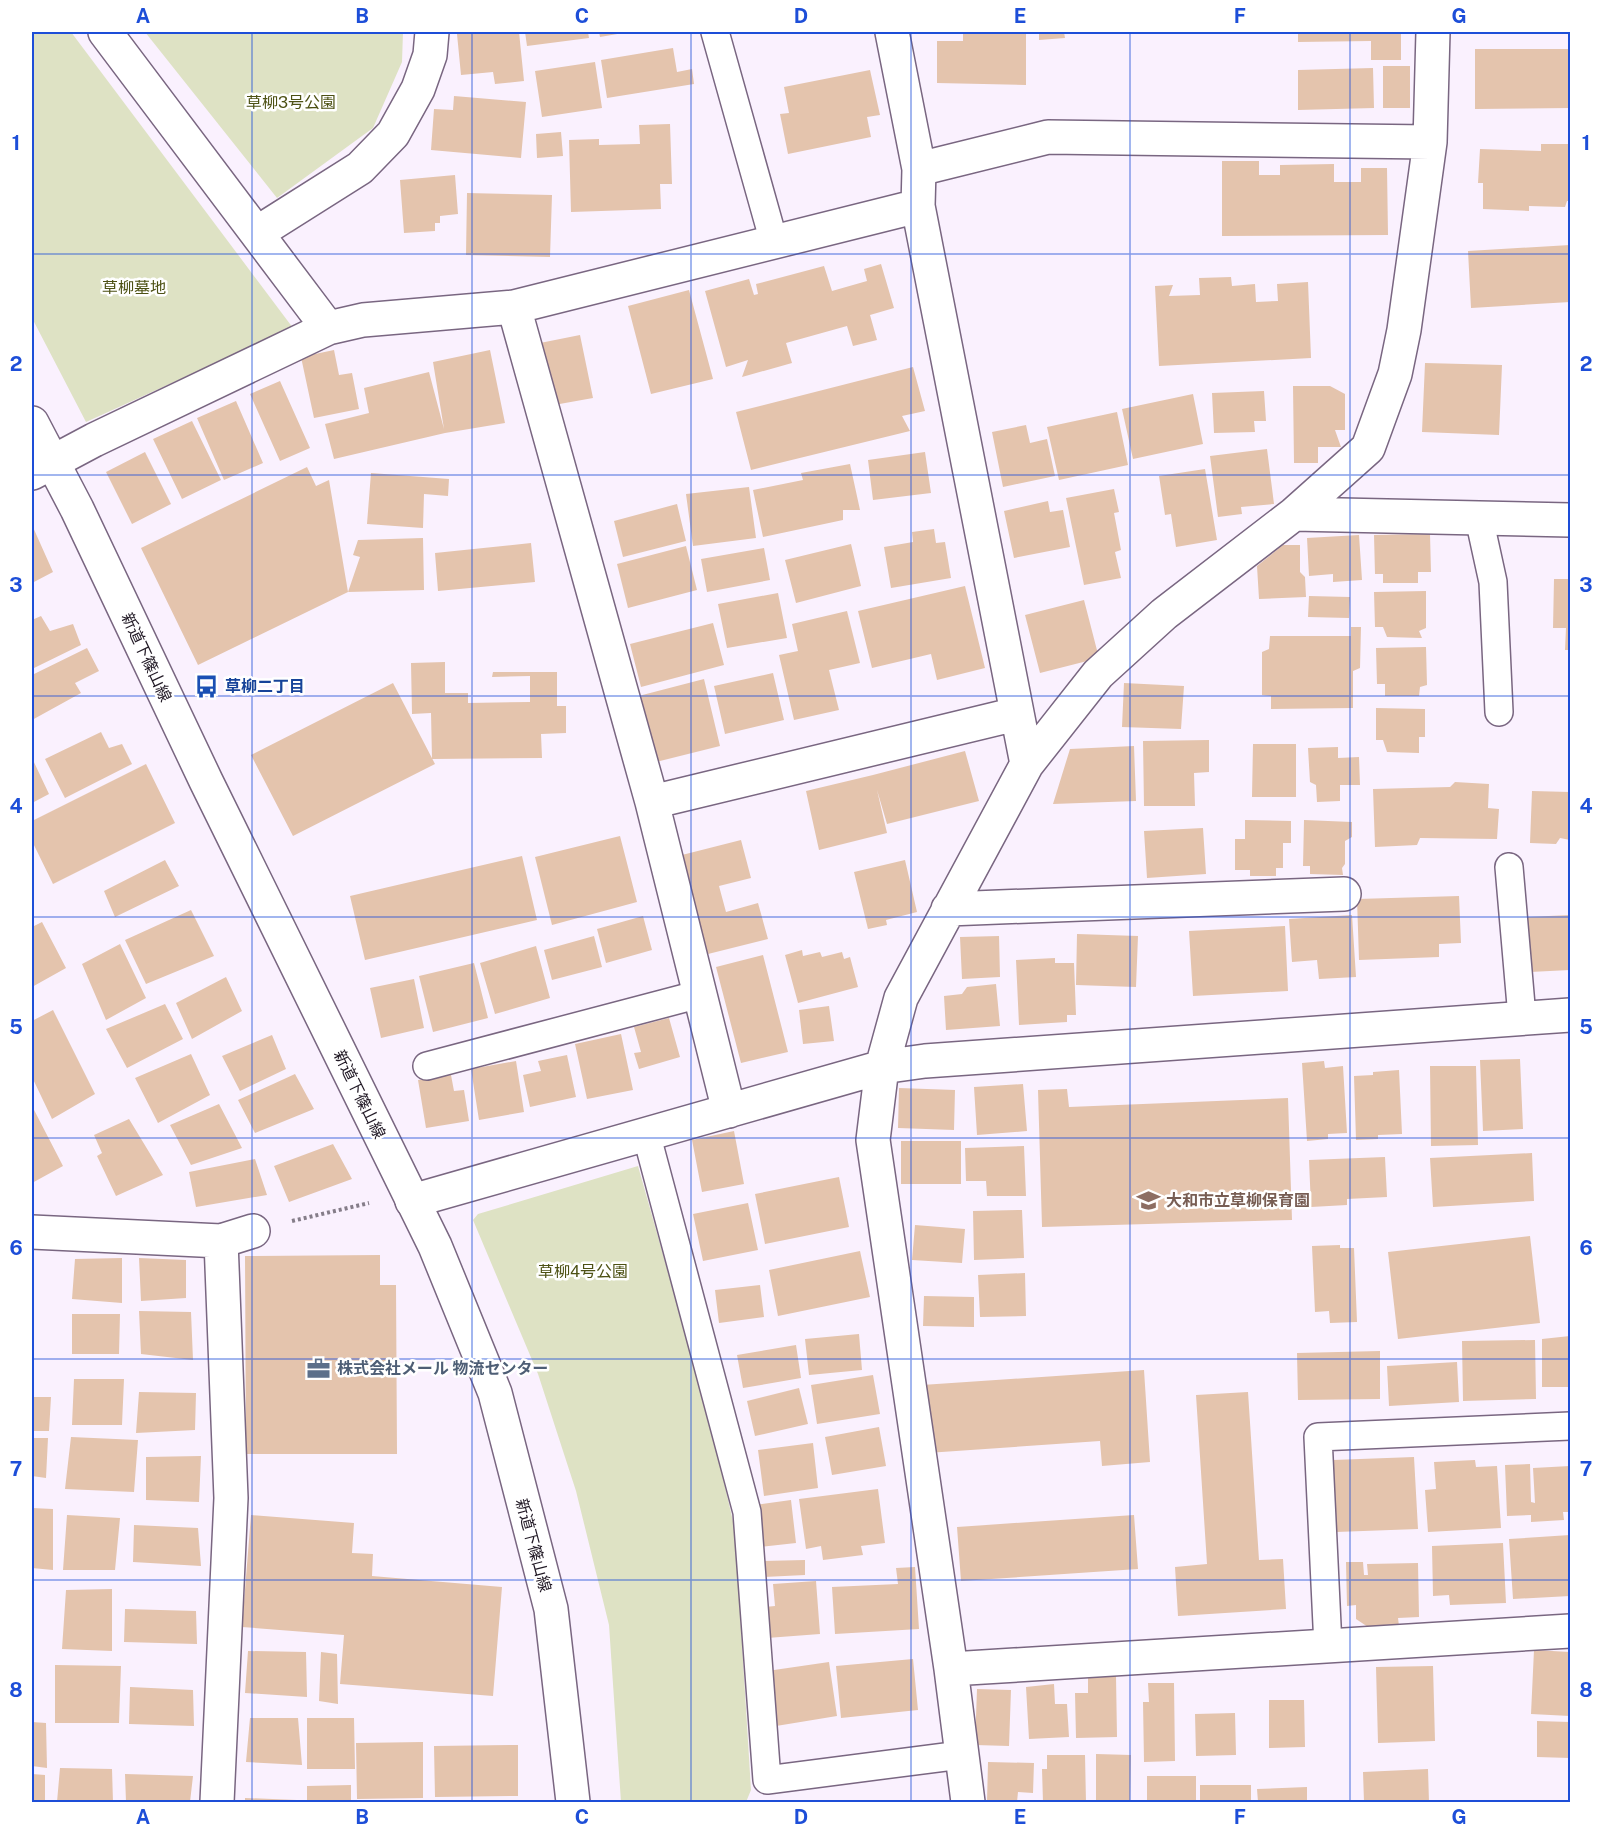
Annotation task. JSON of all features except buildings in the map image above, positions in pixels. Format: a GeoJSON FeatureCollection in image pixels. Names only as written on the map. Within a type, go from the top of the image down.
{"type":"FeatureCollection","features":[{"type":"Feature","properties":{"kind":"street"},"geometry":{"type":"LineString","coordinates":[[105,32],[327,328]]}},
{"type":"Feature","properties":{"kind":"street"},"geometry":{"type":"LineString","coordinates":[[257,233],[360,168],[393,134],[418,89],[430,55],[432,32]]}},
{"type":"Feature","properties":{"kind":"street"},"geometry":{"type":"LineString","coordinates":[[892,32],[919,169],[918,206],[1027,764]]}},
{"type":"Feature","properties":{"kind":"street"},"geometry":{"type":"LineString","coordinates":[[968,1803],[951,1669],[873,1140],[882,1067],[901,998],[1027,764],[1098,674],[1164,614],[1294,514],[1368,448],[1395,374],[1404,330],[1430,142],[1433,32]]}},
{"type":"Feature","properties":{"kind":"street"},"geometry":{"type":"LineString","coordinates":[[919,169],[1048,137],[1430,142]]}},
{"type":"Feature","properties":{"kind":"street"},"geometry":{"type":"LineString","coordinates":[[42,467],[327,328],[363,320],[514,307],[918,206]]}},
{"type":"Feature","properties":{"kind":"street"},"geometry":{"type":"LineString","coordinates":[[514,307],[652,802],[729,1111]]}},
{"type":"Feature","properties":{"kind":"street","name":"新道下篠山線"},"geometry":{"type":"LineString","coordinates":[[32,423],[42,467],[435,1246],[495,1393],[551,1609],[573,1803]]}},
{"type":"Feature","properties":{"kind":"street"},"geometry":{"type":"LineString","coordinates":[[1294,514],[1570,520]]}},
{"type":"Feature","properties":{"kind":"street"},"geometry":{"type":"LineString","coordinates":[[652,802],[1016,714]]}},
{"type":"Feature","properties":{"kind":"street"},"geometry":{"type":"LineString","coordinates":[[948,909],[1344,894]]}},
{"type":"Feature","properties":{"kind":"street"},"geometry":{"type":"LineString","coordinates":[[412,1201],[882,1067],[926,1061],[1570,1015]]}},
{"type":"Feature","properties":{"kind":"street"},"geometry":{"type":"LineString","coordinates":[[32,1232],[221,1241],[253,1231]]}},
{"type":"Feature","properties":{"kind":"street"},"geometry":{"type":"LineString","coordinates":[[217,1803],[231,1498],[221,1241]]}},
{"type":"Feature","properties":{"kind":"street"},"geometry":{"type":"LineString","coordinates":[[951,1669],[1570,1631]]}},
{"type":"Feature","properties":{"kind":"lane"},"geometry":{"type":"LineString","coordinates":[[715,32],[774,242]]}},
{"type":"Feature","properties":{"kind":"lane"},"geometry":{"type":"LineString","coordinates":[[1479,518],[1493,582],[1499,712]]}},
{"type":"Feature","properties":{"kind":"lane"},"geometry":{"type":"LineString","coordinates":[[1509,867],[1522,1017]]}},
{"type":"Feature","properties":{"kind":"lane"},"geometry":{"type":"LineString","coordinates":[[427,1066],[700,994]]}},
{"type":"Feature","properties":{"kind":"lane"},"geometry":{"type":"LineString","coordinates":[[646,1133],[747,1512],[767,1780],[961,1755]]}},
{"type":"Feature","properties":{"kind":"lane"},"geometry":{"type":"LineString","coordinates":[[1328,1646],[1318,1437],[1570,1426]]}},
{"type":"Feature","properties":{"kind":"path"},"geometry":{"type":"LineString","coordinates":[[253,1231],[376,1201]]}},
{"type":"Feature","properties":{"kind":"green space","name":"草柳墓地"},"geometry":{"type":"Polygon","coordinates":[[[32,32],[71,32],[293,328],[86,422],[32,318],[32,32]]]}},
{"type":"Feature","properties":{"kind":"green space","name":"草柳3号公園"},"geometry":{"type":"Polygon","coordinates":[[[145,32],[403,32],[402,62],[373,128],[277,198],[145,32]]]}},
{"type":"Feature","properties":{"kind":"green space","name":"草柳4号公園"},"geometry":{"type":"Polygon","coordinates":[[[638,1166],[709,1417],[735,1530],[751,1790],[746,1802],[621,1802],[609,1625],[576,1491],[538,1374],[473,1220],[478,1214],[638,1166]]]}},
{"type":"Feature","properties":{"kind":"place","name":"草柳二丁目"},"geometry":{"type":"Point","coordinates":[207,686]}},
{"type":"Feature","properties":{"kind":"place","name":"大和市立草柳保育園"},"geometry":{"type":"Point","coordinates":[1148,1200]}},
{"type":"Feature","properties":{"kind":"place","name":"株式会社メール 物流センター"},"geometry":{"type":"Point","coordinates":[319,1368]}}]}
